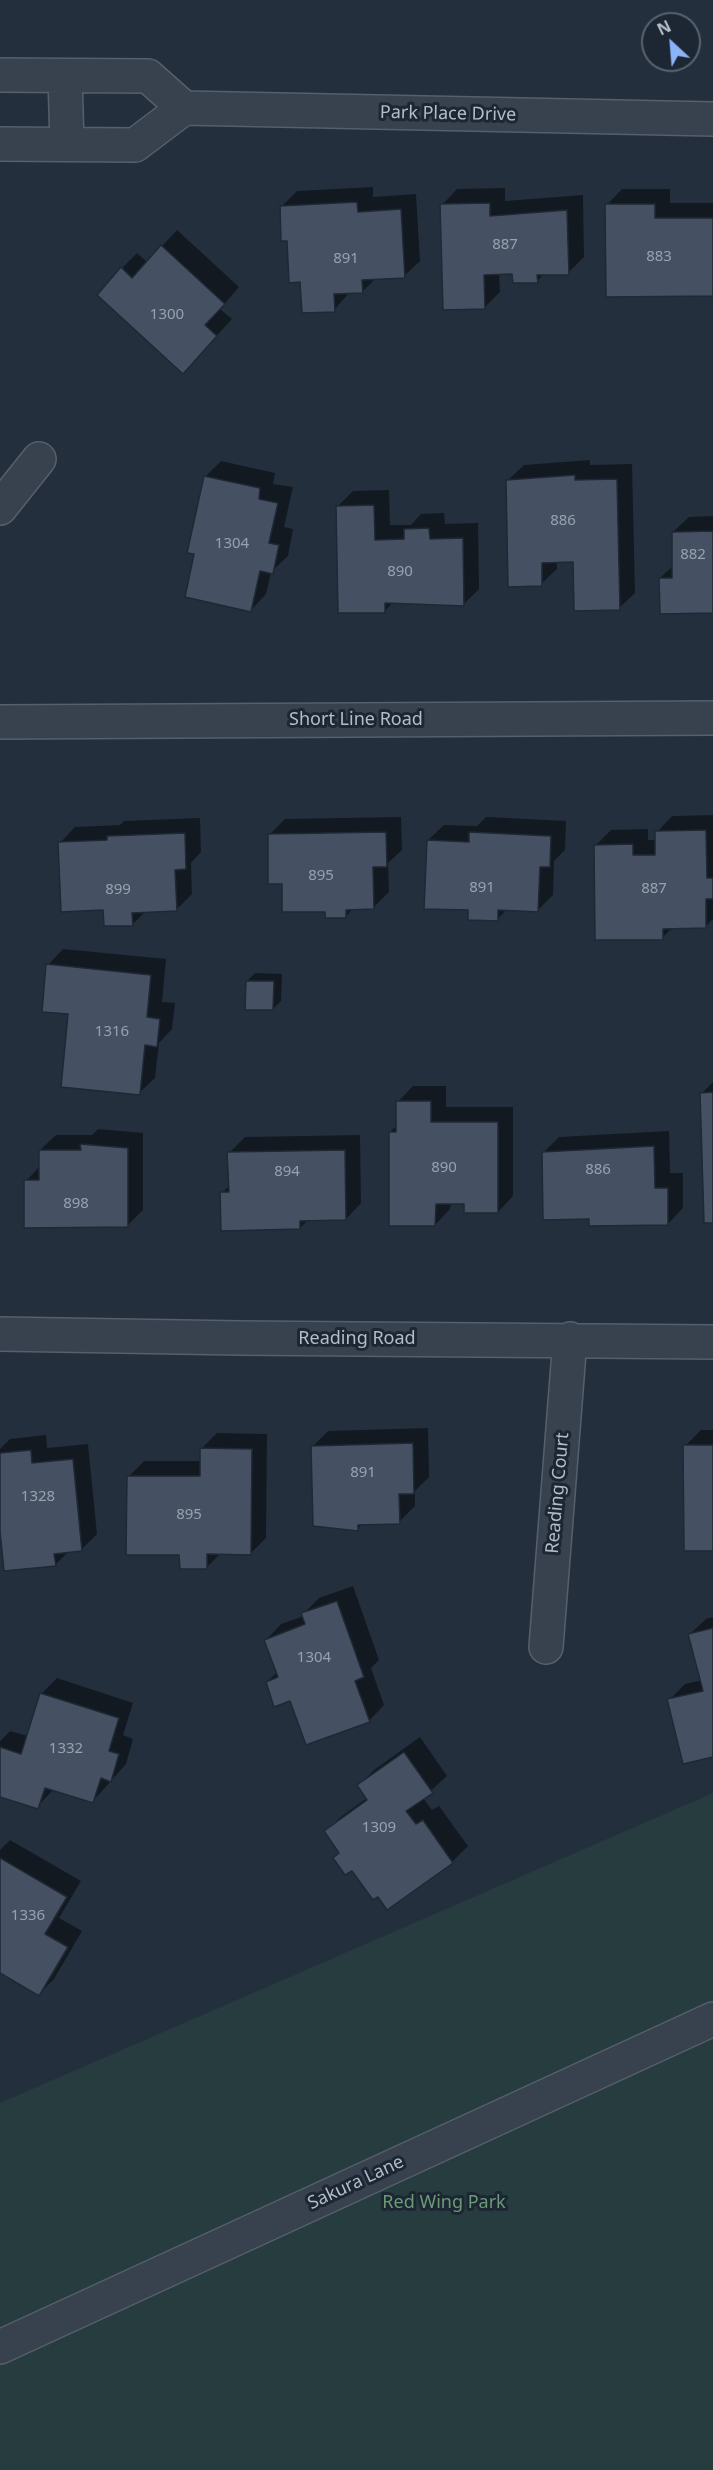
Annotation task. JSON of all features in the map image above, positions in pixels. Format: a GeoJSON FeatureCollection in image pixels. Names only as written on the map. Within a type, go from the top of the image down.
{"type":"FeatureCollection","features":[{"type":"Feature","properties":{"kind":"street"},"geometry":{"type":"LineString","coordinates":[[0,75],[148,76],[184,108],[135,144],[0,144]]}},
{"type":"Feature","properties":{"kind":"street"},"geometry":{"type":"LineString","coordinates":[[65,76],[67,144]]}},
{"type":"Feature","properties":{"kind":"street","name":"Park Place Drive"},"geometry":{"type":"LineString","coordinates":[[184,108],[713,119]]}},
{"type":"Feature","properties":{"kind":"street"},"geometry":{"type":"LineString","coordinates":[[0,508],[39,459]]}},
{"type":"Feature","properties":{"kind":"street","name":"Short Line Road"},"geometry":{"type":"LineString","coordinates":[[0,723],[713,718]]}},
{"type":"Feature","properties":{"kind":"street","name":"Reading Road"},"geometry":{"type":"LineString","coordinates":[[0,1334],[713,1342]]}},
{"type":"Feature","properties":{"kind":"street","name":"Reading Court"},"geometry":{"type":"LineString","coordinates":[[546,1647],[570,1339]]}},
{"type":"Feature","properties":{"kind":"street","name":"Sakura Lane"},"geometry":{"type":"LineString","coordinates":[[0,2347],[713,2019]]}},
{"type":"Feature","properties":{"kind":"green space","name":"Red Wing Park"},"geometry":{"type":"Polygon","coordinates":[[[713,1793],[713,2470],[0,2470],[0,2103],[713,1793]]]}},
{"type":"Feature","properties":{"kind":"building"},"geometry":{"type":"Polygon","coordinates":[[[357,202],[358,212],[401,209],[405,278],[362,280],[363,293],[334,294],[335,312],[302,313],[300,282],[289,283],[287,241],[281,241],[280,206],[357,202]]]}},
{"type":"Feature","properties":{"kind":"building"},"geometry":{"type":"Polygon","coordinates":[[[490,203],[490,216],[567,210],[569,275],[537,275],[538,283],[513,283],[512,274],[484,275],[485,309],[443,310],[440,204],[490,203]]]}},
{"type":"Feature","properties":{"kind":"building"},"geometry":{"type":"Polygon","coordinates":[[[605,204],[655,204],[655,218],[713,218],[713,296],[606,297],[605,204]]]}},
{"type":"Feature","properties":{"kind":"building"},"geometry":{"type":"Polygon","coordinates":[[[161,245],[225,304],[205,325],[217,336],[183,374],[97,295],[121,267],[132,278],[161,245]]]}},
{"type":"Feature","properties":{"kind":"building"},"geometry":{"type":"Polygon","coordinates":[[[575,475],[575,480],[617,479],[620,610],[574,611],[573,562],[542,563],[542,586],[508,587],[506,480],[575,475]]]}},
{"type":"Feature","properties":{"kind":"building"},"geometry":{"type":"Polygon","coordinates":[[[204,476],[260,488],[259,499],[278,503],[269,543],[279,545],[273,574],[260,571],[251,612],[185,597],[194,554],[187,553],[204,476]]]}},
{"type":"Feature","properties":{"kind":"building"},"geometry":{"type":"Polygon","coordinates":[[[374,505],[375,540],[404,539],[404,529],[429,528],[430,539],[463,538],[464,606],[385,603],[385,613],[338,613],[336,506],[374,505]]]}},
{"type":"Feature","properties":{"kind":"building"},"geometry":{"type":"Polygon","coordinates":[[[713,531],[713,613],[660,614],[659,578],[672,578],[672,532],[713,531]]]}},
{"type":"Feature","properties":{"kind":"building"},"geometry":{"type":"Polygon","coordinates":[[[706,830],[707,878],[713,878],[713,899],[706,899],[706,928],[663,929],[663,940],[595,940],[594,845],[633,844],[633,855],[655,855],[655,831],[706,830]]]}},
{"type":"Feature","properties":{"kind":"building"},"geometry":{"type":"Polygon","coordinates":[[[386,832],[387,867],[373,867],[374,909],[346,910],[346,918],[325,918],[325,912],[282,912],[282,884],[268,884],[268,834],[386,832]]]}},
{"type":"Feature","properties":{"kind":"building"},"geometry":{"type":"Polygon","coordinates":[[[469,832],[551,836],[550,867],[540,867],[538,912],[498,910],[498,921],[468,920],[468,910],[424,909],[427,840],[469,842],[469,832]]]}},
{"type":"Feature","properties":{"kind":"building"},"geometry":{"type":"Polygon","coordinates":[[[185,833],[186,869],[175,870],[177,911],[132,913],[133,926],[104,926],[103,910],[61,912],[58,842],[107,840],[107,836],[185,833]]]}},
{"type":"Feature","properties":{"kind":"building"},"geometry":{"type":"Polygon","coordinates":[[[46,964],[151,975],[147,1017],[160,1019],[157,1047],[145,1045],[140,1095],[61,1087],[68,1014],[42,1012],[46,964]]]}},
{"type":"Feature","properties":{"kind":"building"},"geometry":{"type":"Polygon","coordinates":[[[246,981],[274,981],[273,1010],[245,1010],[246,981]]]}},
{"type":"Feature","properties":{"kind":"building"},"geometry":{"type":"Polygon","coordinates":[[[713,1092],[713,1223],[704,1223],[700,1093],[713,1092]]]}},
{"type":"Feature","properties":{"kind":"building"},"geometry":{"type":"Polygon","coordinates":[[[396,1101],[431,1101],[431,1122],[498,1122],[498,1213],[464,1213],[464,1204],[436,1204],[435,1226],[389,1226],[389,1132],[396,1132],[396,1101]]]}},
{"type":"Feature","properties":{"kind":"building"},"geometry":{"type":"Polygon","coordinates":[[[80,1144],[128,1148],[128,1227],[24,1228],[24,1180],[39,1180],[39,1150],[81,1150],[80,1144]]]}},
{"type":"Feature","properties":{"kind":"building"},"geometry":{"type":"Polygon","coordinates":[[[654,1146],[655,1188],[668,1188],[668,1225],[589,1226],[589,1219],[543,1220],[542,1152],[654,1146]]]}},
{"type":"Feature","properties":{"kind":"building"},"geometry":{"type":"Polygon","coordinates":[[[345,1150],[346,1220],[300,1221],[300,1229],[221,1231],[220,1192],[229,1192],[227,1152],[345,1150]]]}},
{"type":"Feature","properties":{"kind":"building"},"geometry":{"type":"Polygon","coordinates":[[[413,1443],[414,1494],[399,1494],[400,1524],[358,1525],[358,1531],[313,1526],[311,1446],[413,1443]]]}},
{"type":"Feature","properties":{"kind":"building"},"geometry":{"type":"Polygon","coordinates":[[[683,1445],[713,1445],[713,1551],[684,1551],[683,1445]]]}},
{"type":"Feature","properties":{"kind":"building"},"geometry":{"type":"Polygon","coordinates":[[[200,1448],[252,1449],[251,1555],[207,1554],[207,1569],[180,1569],[179,1555],[126,1555],[127,1476],[200,1476],[200,1448]]]}},
{"type":"Feature","properties":{"kind":"building"},"geometry":{"type":"Polygon","coordinates":[[[31,1450],[32,1463],[73,1459],[82,1551],[54,1554],[56,1566],[4,1571],[0,1531],[0,1453],[31,1450]]]}},
{"type":"Feature","properties":{"kind":"building"},"geometry":{"type":"Polygon","coordinates":[[[337,1601],[364,1677],[355,1681],[370,1722],[306,1745],[290,1701],[274,1707],[266,1682],[278,1677],[264,1640],[305,1624],[301,1613],[337,1601]]]}},
{"type":"Feature","properties":{"kind":"building"},"geometry":{"type":"Polygon","coordinates":[[[713,1628],[713,1757],[683,1764],[667,1699],[703,1691],[688,1634],[713,1628]]]}},
{"type":"Feature","properties":{"kind":"building"},"geometry":{"type":"Polygon","coordinates":[[[40,1693],[119,1718],[109,1751],[119,1754],[111,1782],[101,1778],[93,1803],[45,1788],[38,1809],[0,1797],[0,1747],[21,1754],[40,1693]]]}},
{"type":"Feature","properties":{"kind":"building"},"geometry":{"type":"Polygon","coordinates":[[[404,1752],[433,1793],[406,1811],[416,1824],[423,1820],[453,1863],[387,1910],[378,1897],[373,1900],[352,1871],[345,1875],[333,1858],[339,1853],[324,1831],[367,1800],[357,1785],[404,1752]]]}},
{"type":"Feature","properties":{"kind":"building"},"geometry":{"type":"Polygon","coordinates":[[[0,1858],[67,1897],[45,1934],[68,1947],[39,1996],[0,1973],[0,1858]]]}}]}
